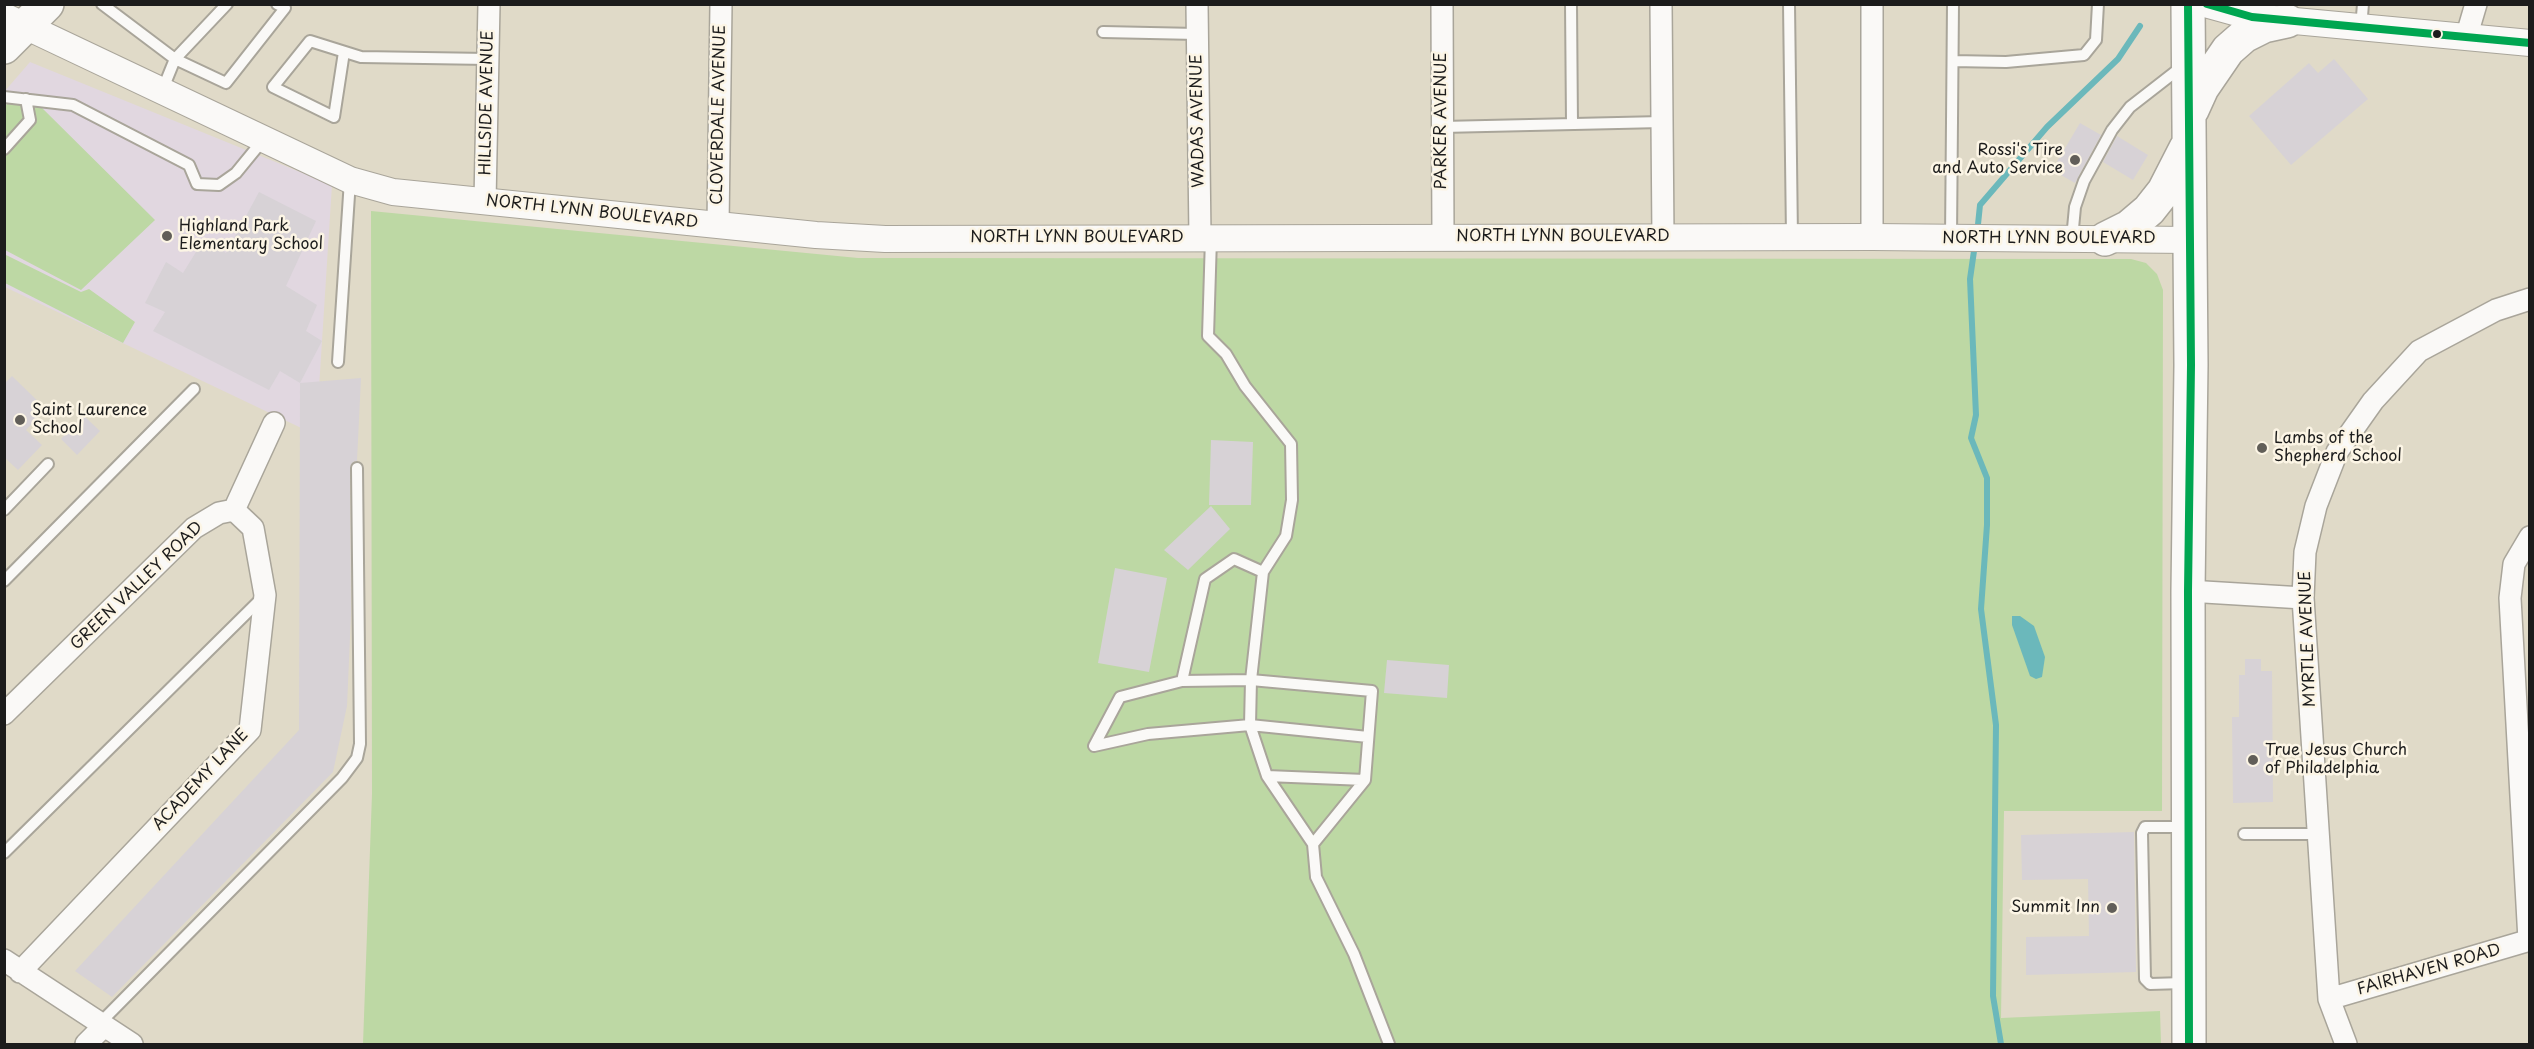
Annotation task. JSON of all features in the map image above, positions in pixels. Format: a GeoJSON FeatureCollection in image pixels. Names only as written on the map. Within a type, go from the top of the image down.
{"type":"FeatureCollection","features":[{"type":"Feature","properties":{"kind":"highway"},"geometry":{"type":"LineString","coordinates":[[2188,4],[2189,1044]]}},
{"type":"Feature","properties":{"kind":"highway"},"geometry":{"type":"LineString","coordinates":[[2105,239],[2130,227],[2149,210],[2176,171],[2202,88],[2228,50],[2254,31],[2287,21]]}},
{"type":"Feature","properties":{"kind":"street","name":"HILLSIDE AVENUE"},"geometry":{"type":"LineString","coordinates":[[485,201],[489,4]]}},
{"type":"Feature","properties":{"kind":"street","name":"CLOVERDALE AVENUE"},"geometry":{"type":"LineString","coordinates":[[718,225],[721,4]]}},
{"type":"Feature","properties":{"kind":"street","name":"WADAS AVENUE"},"geometry":{"type":"LineString","coordinates":[[1197,4],[1205,237]]}},
{"type":"Feature","properties":{"kind":"street","name":"PARKER AVENUE"},"geometry":{"type":"LineString","coordinates":[[1442,4],[1443,237]]}},
{"type":"Feature","properties":{"kind":"street"},"geometry":{"type":"LineString","coordinates":[[1661,4],[1663,238]]}},
{"type":"Feature","properties":{"kind":"street"},"geometry":{"type":"LineString","coordinates":[[1872,4],[1872,237]]}},
{"type":"Feature","properties":{"kind":"street"},"geometry":{"type":"LineString","coordinates":[[2205,4],[2240,15],[2287,21],[2362,16],[2466,38],[2529,43]]}},
{"type":"Feature","properties":{"kind":"street"},"geometry":{"type":"LineString","coordinates":[[2466,38],[2476,4]]}},
{"type":"Feature","properties":{"kind":"street","name":"NORTH LYNN BOULEVARD"},"geometry":{"type":"LineString","coordinates":[[20,23],[350,180],[393,192],[816,235],[885,239],[1872,237],[2190,240]]}},
{"type":"Feature","properties":{"kind":"street","name":"MYRTLE AVENUE"},"geometry":{"type":"LineString","coordinates":[[2346,1044],[2329,999],[2303,598],[2306,552],[2316,506],[2337,452],[2373,401],[2419,351],[2496,310],[2529,299]]}},
{"type":"Feature","properties":{"kind":"street"},"geometry":{"type":"LineString","coordinates":[[234,510],[274,423]]}},
{"type":"Feature","properties":{"kind":"street","name":"ACADEMY LANE"},"geometry":{"type":"LineString","coordinates":[[12,966],[250,730],[266,595],[253,528],[234,510]]}},
{"type":"Feature","properties":{"kind":"street","name":"GREEN VALLEY ROAD"},"geometry":{"type":"LineString","coordinates":[[4,714],[194,528],[219,513],[234,510]]}},
{"type":"Feature","properties":{"kind":"street"},"geometry":{"type":"LineString","coordinates":[[2529,537],[2514,564],[2510,598],[2529,940]]}},
{"type":"Feature","properties":{"kind":"street"},"geometry":{"type":"LineString","coordinates":[[2188,591],[2303,598]]}},
{"type":"Feature","properties":{"kind":"street","name":"FAIRHAVEN ROAD"},"geometry":{"type":"LineString","coordinates":[[2329,999],[2529,940]]}},
{"type":"Feature","properties":{"kind":"street"},"geometry":{"type":"LineString","coordinates":[[12,966],[132,1044]]}},
{"type":"Feature","properties":{"kind":"street"},"geometry":{"type":"LineString","coordinates":[[86,1044],[101,1025]]}},
{"type":"Feature","properties":{"kind":"lane"},"geometry":{"type":"LineString","coordinates":[[102,4],[175,59],[226,83],[285,8],[277,4]]}},
{"type":"Feature","properties":{"kind":"lane"},"geometry":{"type":"LineString","coordinates":[[162,91],[175,59],[227,4]]}},
{"type":"Feature","properties":{"kind":"lane"},"geometry":{"type":"LineString","coordinates":[[1571,4],[1572,124]]}},
{"type":"Feature","properties":{"kind":"lane"},"geometry":{"type":"LineString","coordinates":[[1789,4],[1792,237]]}},
{"type":"Feature","properties":{"kind":"lane"},"geometry":{"type":"LineString","coordinates":[[1953,4],[1953,62],[1969,238]]}},
{"type":"Feature","properties":{"kind":"lane"},"geometry":{"type":"LineString","coordinates":[[1953,62],[2006,62],[2084,55],[2096,40],[2098,4]]}},
{"type":"Feature","properties":{"kind":"lane"},"geometry":{"type":"LineString","coordinates":[[1103,32],[1197,34]]}},
{"type":"Feature","properties":{"kind":"lane"},"geometry":{"type":"LineString","coordinates":[[344,51],[334,117],[273,87],[310,41],[344,51],[361,57],[488,59]]}},
{"type":"Feature","properties":{"kind":"lane"},"geometry":{"type":"LineString","coordinates":[[2072,239],[2075,207],[2084,181],[2112,130],[2130,107],[2188,62]]}},
{"type":"Feature","properties":{"kind":"lane"},"geometry":{"type":"LineString","coordinates":[[4,97],[72,105],[189,165],[197,184],[219,185],[236,173],[263,139]]}},
{"type":"Feature","properties":{"kind":"lane"},"geometry":{"type":"LineString","coordinates":[[4,149],[30,120],[26,99]]}},
{"type":"Feature","properties":{"kind":"lane"},"geometry":{"type":"LineString","coordinates":[[1442,127],[1662,122]]}},
{"type":"Feature","properties":{"kind":"lane"},"geometry":{"type":"LineString","coordinates":[[338,362],[350,180]]}},
{"type":"Feature","properties":{"kind":"lane"},"geometry":{"type":"LineString","coordinates":[[1205,237],[1208,336],[1226,354],[1245,386],[1291,444],[1292,500],[1286,536],[1263,572],[1251,680],[1250,725],[1267,776],[1314,844],[1316,877],[1354,954],[1389,1044]]}},
{"type":"Feature","properties":{"kind":"lane"},"geometry":{"type":"LineString","coordinates":[[4,581],[194,389]]}},
{"type":"Feature","properties":{"kind":"lane"},"geometry":{"type":"LineString","coordinates":[[4,510],[48,464]]}},
{"type":"Feature","properties":{"kind":"lane"},"geometry":{"type":"LineString","coordinates":[[101,1025],[342,778],[357,758],[360,744],[357,468]]}},
{"type":"Feature","properties":{"kind":"lane"},"geometry":{"type":"LineString","coordinates":[[1182,681],[1205,579],[1234,559],[1263,572]]}},
{"type":"Feature","properties":{"kind":"lane"},"geometry":{"type":"LineString","coordinates":[[4,853],[266,595]]}},
{"type":"Feature","properties":{"kind":"lane"},"geometry":{"type":"LineString","coordinates":[[1314,844],[1365,780],[1372,691],[1251,680],[1182,681],[1120,697],[1094,746],[1149,734],[1250,725],[1368,737]]}},
{"type":"Feature","properties":{"kind":"lane"},"geometry":{"type":"LineString","coordinates":[[1267,776],[1365,780]]}},
{"type":"Feature","properties":{"kind":"lane"},"geometry":{"type":"LineString","coordinates":[[2188,827],[2145,827],[2142,833],[2145,979],[2150,984],[2189,984]]}},
{"type":"Feature","properties":{"kind":"lane"},"geometry":{"type":"LineString","coordinates":[[2244,834],[2319,834]]}},
{"type":"Feature","properties":{"kind":"shaded area","name":"Highland Park Elementary School"},"geometry":{"type":"Polygon","coordinates":[[[30,62],[332,185],[316,435],[5,287],[4,92],[30,62]]]}},
{"type":"Feature","properties":{"kind":"green space"},"geometry":{"type":"Polygon","coordinates":[[[12,99],[37,103],[155,220],[81,290],[5,250],[4,107],[12,99]]]}},
{"type":"Feature","properties":{"kind":"green space"},"geometry":{"type":"Polygon","coordinates":[[[371,211],[858,258],[2131,259],[2146,263],[2157,274],[2163,290],[2162,811],[2004,811],[2001,1018],[2160,1011],[2161,1044],[363,1044],[372,794],[371,211]]]}},
{"type":"Feature","properties":{"kind":"green space"},"geometry":{"type":"Polygon","coordinates":[[[4,254],[81,292],[89,289],[135,322],[123,343],[5,283],[4,254]]]}},
{"type":"Feature","properties":{"kind":"water"},"geometry":{"type":"Polygon","coordinates":[[[2012,616],[2020,616],[2034,626],[2045,657],[2042,677],[2036,679],[2030,676],[2012,625],[2012,616]]]}},
{"type":"Feature","properties":{"kind":"building"},"geometry":{"type":"Polygon","coordinates":[[[2334,59],[2368,99],[2291,165],[2249,116],[2309,63],[2318,73],[2334,59]]]}},
{"type":"Feature","properties":{"kind":"building","name":"Rossi's Tire and Auto Service"},"geometry":{"type":"Polygon","coordinates":[[[2080,123],[2101,135],[2075,183],[2052,170],[2080,123]]]}},
{"type":"Feature","properties":{"kind":"building"},"geometry":{"type":"Polygon","coordinates":[[[2117,136],[2148,155],[2133,180],[2103,162],[2117,136]]]}},
{"type":"Feature","properties":{"kind":"building","name":"Highland Park Elementary School"},"geometry":{"type":"Polygon","coordinates":[[[259,192],[316,221],[286,286],[317,305],[306,331],[322,341],[300,383],[280,371],[269,390],[153,331],[165,312],[145,303],[166,262],[183,273],[204,239],[226,253],[259,192]]]}},
{"type":"Feature","properties":{"kind":"building","name":"Saint Laurence School"},"geometry":{"type":"Polygon","coordinates":[[[12,376],[46,409],[26,430],[42,445],[18,470],[4,457],[4,384],[12,376]]]}},
{"type":"Feature","properties":{"kind":"building"},"geometry":{"type":"Polygon","coordinates":[[[361,378],[357,461],[353,462],[350,468],[351,614],[347,706],[333,772],[112,997],[75,971],[299,730],[300,383],[361,378]]]}},
{"type":"Feature","properties":{"kind":"building"},"geometry":{"type":"Polygon","coordinates":[[[83,415],[100,431],[77,455],[61,439],[83,415]]]}},
{"type":"Feature","properties":{"kind":"building"},"geometry":{"type":"Polygon","coordinates":[[[1211,440],[1253,442],[1251,505],[1209,505],[1211,440]]]}},
{"type":"Feature","properties":{"kind":"building"},"geometry":{"type":"Polygon","coordinates":[[[1211,506],[1230,529],[1188,570],[1164,550],[1211,506]]]}},
{"type":"Feature","properties":{"kind":"building"},"geometry":{"type":"Polygon","coordinates":[[[1115,568],[1167,578],[1149,672],[1098,663],[1115,568]]]}},
{"type":"Feature","properties":{"kind":"building","name":"True Jesus Church of Philadelphia"},"geometry":{"type":"Polygon","coordinates":[[[2245,659],[2261,659],[2261,671],[2272,671],[2273,802],[2233,803],[2232,717],[2239,717],[2239,675],[2245,675],[2245,659]]]}},
{"type":"Feature","properties":{"kind":"building"},"geometry":{"type":"Polygon","coordinates":[[[1387,660],[1449,665],[1447,698],[1384,693],[1387,660]]]}},
{"type":"Feature","properties":{"kind":"building","name":"Summit Inn"},"geometry":{"type":"Polygon","coordinates":[[[2134,832],[2136,972],[2026,975],[2026,937],[2089,936],[2088,879],[2022,880],[2021,835],[2134,832]]]}},
{"type":"Feature","properties":{"kind":"waterway"},"geometry":{"type":"LineString","coordinates":[[1977,234],[1980,205],[2047,127],[2118,59],[2140,26]]}},
{"type":"Feature","properties":{"kind":"waterway"},"geometry":{"type":"LineString","coordinates":[[1975,244],[1970,279],[1976,415],[1971,438],[1987,478],[1987,525],[1981,609],[1996,725],[1993,996],[2001,1044]]}},
{"type":"Feature","properties":{"kind":"transit line"},"geometry":{"type":"LineString","coordinates":[[2188,4],[2191,365],[2188,591],[2189,1044]]}},
{"type":"Feature","properties":{"kind":"transit line"},"geometry":{"type":"LineString","coordinates":[[2207,4],[2252,17],[2530,43]]}},
{"type":"Feature","properties":{"kind":"place","name":"Rossi's Tire and Auto Service"},"geometry":{"type":"Point","coordinates":[2075,160]}},
{"type":"Feature","properties":{"kind":"place","name":"Highland Park Elementary School"},"geometry":{"type":"Point","coordinates":[167,236]}},
{"type":"Feature","properties":{"kind":"place","name":"Saint Laurence School"},"geometry":{"type":"Point","coordinates":[20,420]}},
{"type":"Feature","properties":{"kind":"place","name":"Lambs of the Shepherd School"},"geometry":{"type":"Point","coordinates":[2262,448]}},
{"type":"Feature","properties":{"kind":"place","name":"True Jesus Church of Philadelphia"},"geometry":{"type":"Point","coordinates":[2253,760]}},
{"type":"Feature","properties":{"kind":"place","name":"Summit Inn"},"geometry":{"type":"Point","coordinates":[2112,908]}}]}
